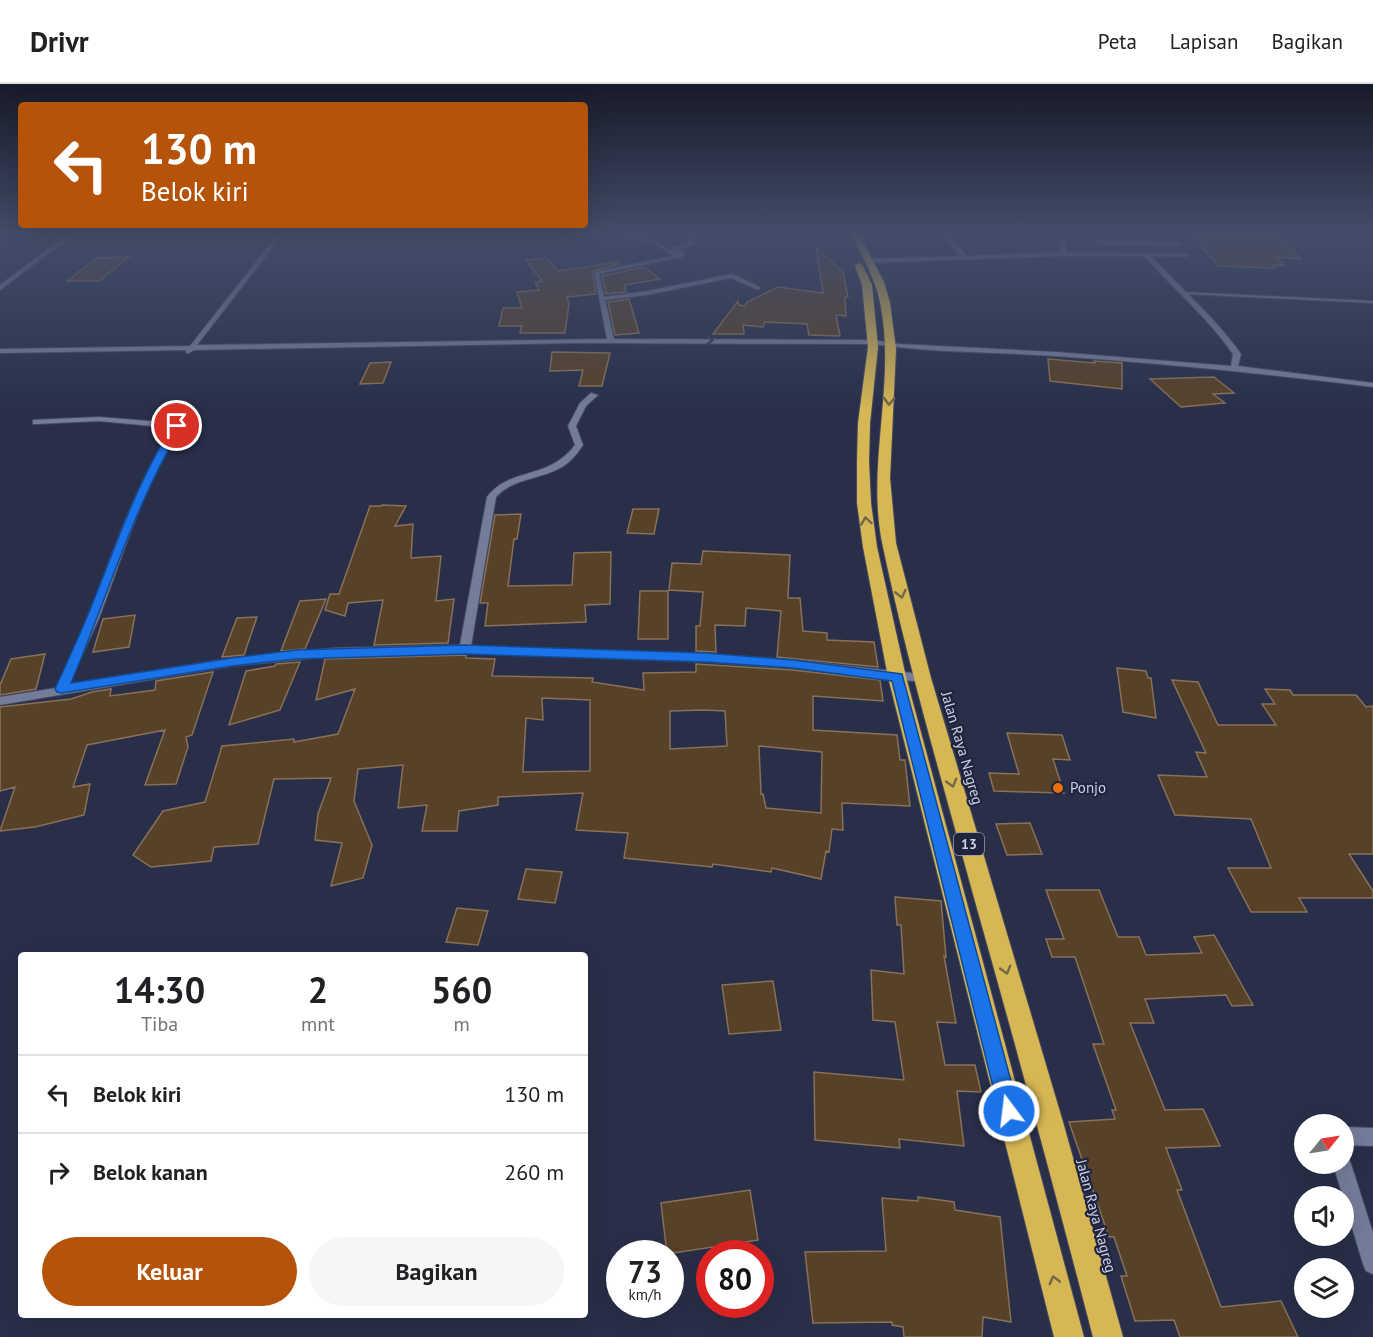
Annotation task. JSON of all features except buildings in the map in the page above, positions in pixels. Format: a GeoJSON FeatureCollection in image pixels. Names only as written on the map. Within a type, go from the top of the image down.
{"type":"FeatureCollection","features":[{"type":"Feature","properties":{"kind":"highway","name":"Jalan Raya Nagreg"},"geometry":{"type":"LineString","coordinates":[[869,292],[885,346],[864,423],[864,503],[870,547],[897,677],[1069,1337]]}},
{"type":"Feature","properties":{"kind":"highway","name":"Jalan Raya Nagreg"},"geometry":{"type":"LineString","coordinates":[[881,292],[885,303],[884,502],[889,543],[922,678],[1050,1122],[1108,1337]]}},
{"type":"Feature","properties":{"kind":"street"},"geometry":{"type":"LineString","coordinates":[[190,350],[235,292]]}},
{"type":"Feature","properties":{"kind":"street"},"geometry":{"type":"LineString","coordinates":[[600,292],[611,341]]}},
{"type":"Feature","properties":{"kind":"street"},"geometry":{"type":"LineString","coordinates":[[601,299],[650,292]]}},
{"type":"Feature","properties":{"kind":"street"},"geometry":{"type":"LineString","coordinates":[[1186,293],[1226,338],[1237,354],[1234,368]]}},
{"type":"Feature","properties":{"kind":"street"},"geometry":{"type":"LineString","coordinates":[[0,357],[190,350],[611,341],[635,344]]}},
{"type":"Feature","properties":{"kind":"street"},"geometry":{"type":"LineString","coordinates":[[0,351],[635,344],[885,346],[1056,354],[1234,368],[1373,384]]}},
{"type":"Feature","properties":{"kind":"street"},"geometry":{"type":"LineString","coordinates":[[465,650],[492,497],[500,488],[508,484],[548,472],[567,462],[579,445],[572,426],[583,405],[594,395]]}},
{"type":"Feature","properties":{"kind":"street"},"geometry":{"type":"LineString","coordinates":[[36,422],[99,419],[178,427],[162,451],[126,528],[93,618],[62,689]]}},
{"type":"Feature","properties":{"kind":"street"},"geometry":{"type":"LineString","coordinates":[[0,700],[232,662],[296,654],[465,650],[706,658],[793,664],[922,678]]}},
{"type":"Feature","properties":{"kind":"street"},"geometry":{"type":"LineString","coordinates":[[1354,1136],[1373,1137]]}},
{"type":"Feature","properties":{"kind":"street"},"geometry":{"type":"LineString","coordinates":[[1345,1174],[1373,1264]]}},
{"type":"Feature","properties":{"kind":"lane"},"geometry":{"type":"LineString","coordinates":[[1186,293],[1373,302]]}},
{"type":"Feature","properties":{"kind":"place","name":"Ponjo"},"geometry":{"type":"Point","coordinates":[1058,788]}},
{"type":"Feature","properties":{"kind":"route"},"geometry":{"type":"LineString","coordinates":[[177,426],[162,451],[126,528],[93,618],[62,689],[296,654],[465,650],[706,658],[793,664],[897,677],[1009,1111]]}}]}
